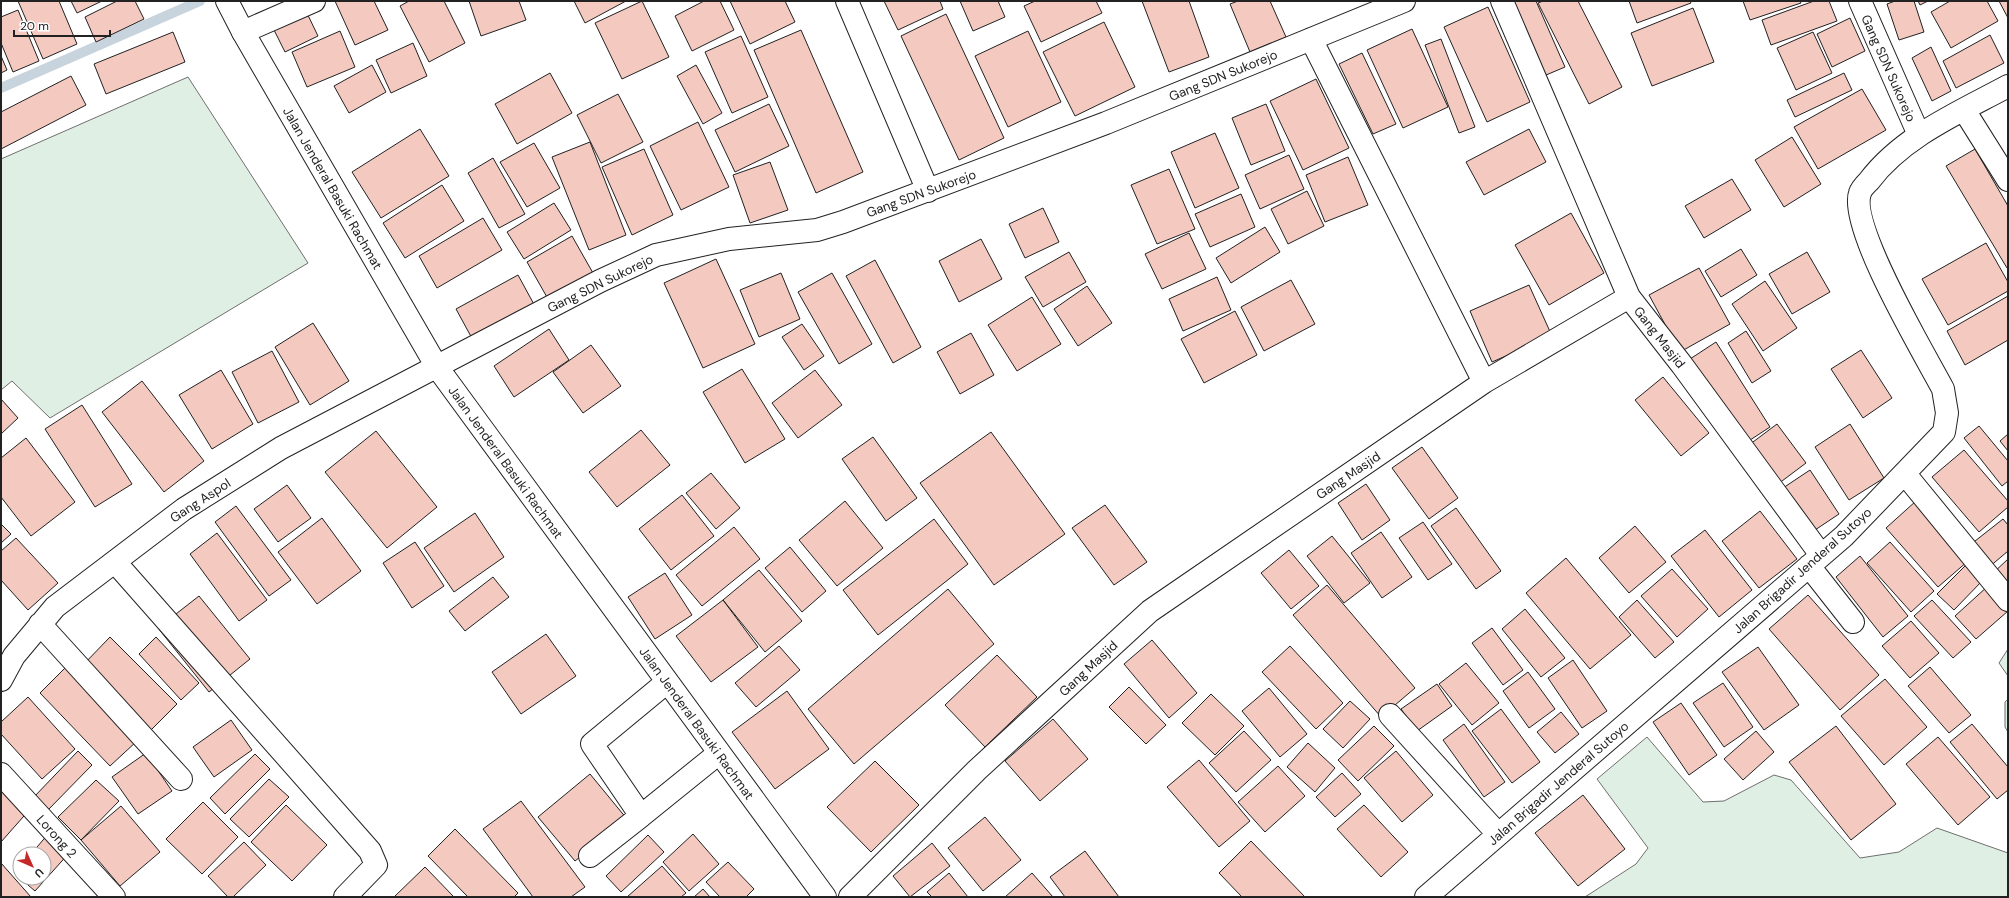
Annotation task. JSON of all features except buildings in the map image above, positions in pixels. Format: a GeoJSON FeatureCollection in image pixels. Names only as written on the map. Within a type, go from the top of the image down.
{"type":"FeatureCollection","features":[{"type":"Feature","properties":{"kind":"street","name":"Jalan Jenderal Basuki Rachmat"},"geometry":{"type":"LineString","coordinates":[[227,1],[437,367],[825,897]]}},
{"type":"Feature","properties":{"kind":"street"},"geometry":{"type":"LineString","coordinates":[[242,29],[314,1]]}},
{"type":"Feature","properties":{"kind":"street"},"geometry":{"type":"LineString","coordinates":[[847,1],[928,191]]}},
{"type":"Feature","properties":{"kind":"street","name":"Gang SDN Sukorejo"},"geometry":{"type":"LineString","coordinates":[[437,367],[600,281],[656,255],[729,239],[817,230],[928,191],[1106,123],[1402,1]]}},
{"type":"Feature","properties":{"kind":"street"},"geometry":{"type":"LineString","coordinates":[[1502,1],[1629,297]]}},
{"type":"Feature","properties":{"kind":"street","name":"Gang SDN Sukorejo"},"geometry":{"type":"LineString","coordinates":[[1860,1],[1919,135]]}},
{"type":"Feature","properties":{"kind":"street"},"geometry":{"type":"LineString","coordinates":[[1311,39],[1484,382]]}},
{"type":"Feature","properties":{"kind":"street","name":"Jalan Brigadir Jenderal Sutoyo"},"geometry":{"type":"LineString","coordinates":[[1426,897],[1844,536],[1944,432],[1947,413],[1943,389],[1870,251],[1861,221],[1860,193],[1879,167],[1919,135],[2008,86]]}},
{"type":"Feature","properties":{"kind":"street"},"geometry":{"type":"LineString","coordinates":[[1964,110],[2008,180]]}},
{"type":"Feature","properties":{"kind":"street","name":"Gang Masjid"},"geometry":{"type":"LineString","coordinates":[[850,897],[977,770],[1150,611],[1484,382],[1629,297],[1682,365],[1815,561],[1853,622]]}},
{"type":"Feature","properties":{"kind":"street","name":"Gang Aspol"},"geometry":{"type":"LineString","coordinates":[[1,680],[14,656],[55,607],[184,509],[281,448],[437,367]]}},
{"type":"Feature","properties":{"kind":"street"},"geometry":{"type":"LineString","coordinates":[[1905,474],[2008,600]]}},
{"type":"Feature","properties":{"kind":"street"},"geometry":{"type":"LineString","coordinates":[[114,562],[370,851],[376,864],[345,897]]}},
{"type":"Feature","properties":{"kind":"street"},"geometry":{"type":"LineString","coordinates":[[40,624],[181,779]]}},
{"type":"Feature","properties":{"kind":"street"},"geometry":{"type":"LineString","coordinates":[[641,816],[592,744],[667,682]]}},
{"type":"Feature","properties":{"kind":"street"},"geometry":{"type":"LineString","coordinates":[[1390,715],[1498,834]]}},
{"type":"Feature","properties":{"kind":"street"},"geometry":{"type":"LineString","coordinates":[[590,856],[719,753]]}},
{"type":"Feature","properties":{"kind":"street","name":"Lorong 2"},"geometry":{"type":"LineString","coordinates":[[1,774],[114,897]]}},
{"type":"Feature","properties":{"kind":"green space"},"geometry":{"type":"Polygon","coordinates":[[[188,77],[308,263],[50,418],[12,381],[1,390],[1,159],[188,77]]]}},
{"type":"Feature","properties":{"kind":"green space"},"geometry":{"type":"Polygon","coordinates":[[[2008,649],[2008,676],[1999,663],[2008,649]]]}},
{"type":"Feature","properties":{"kind":"green space"},"geometry":{"type":"Polygon","coordinates":[[[2008,699],[2008,732],[2005,727],[2005,702],[2008,699]]]}},
{"type":"Feature","properties":{"kind":"green space"},"geometry":{"type":"Polygon","coordinates":[[[1647,737],[1703,802],[1724,801],[1774,775],[1791,780],[1860,858],[1899,852],[1937,828],[2008,853],[2008,897],[1585,897],[1636,864],[1648,848],[1597,779],[1647,737]]]}},
{"type":"Feature","properties":{"kind":"waterway"},"geometry":{"type":"LineString","coordinates":[[1,88],[200,1]]}}]}
